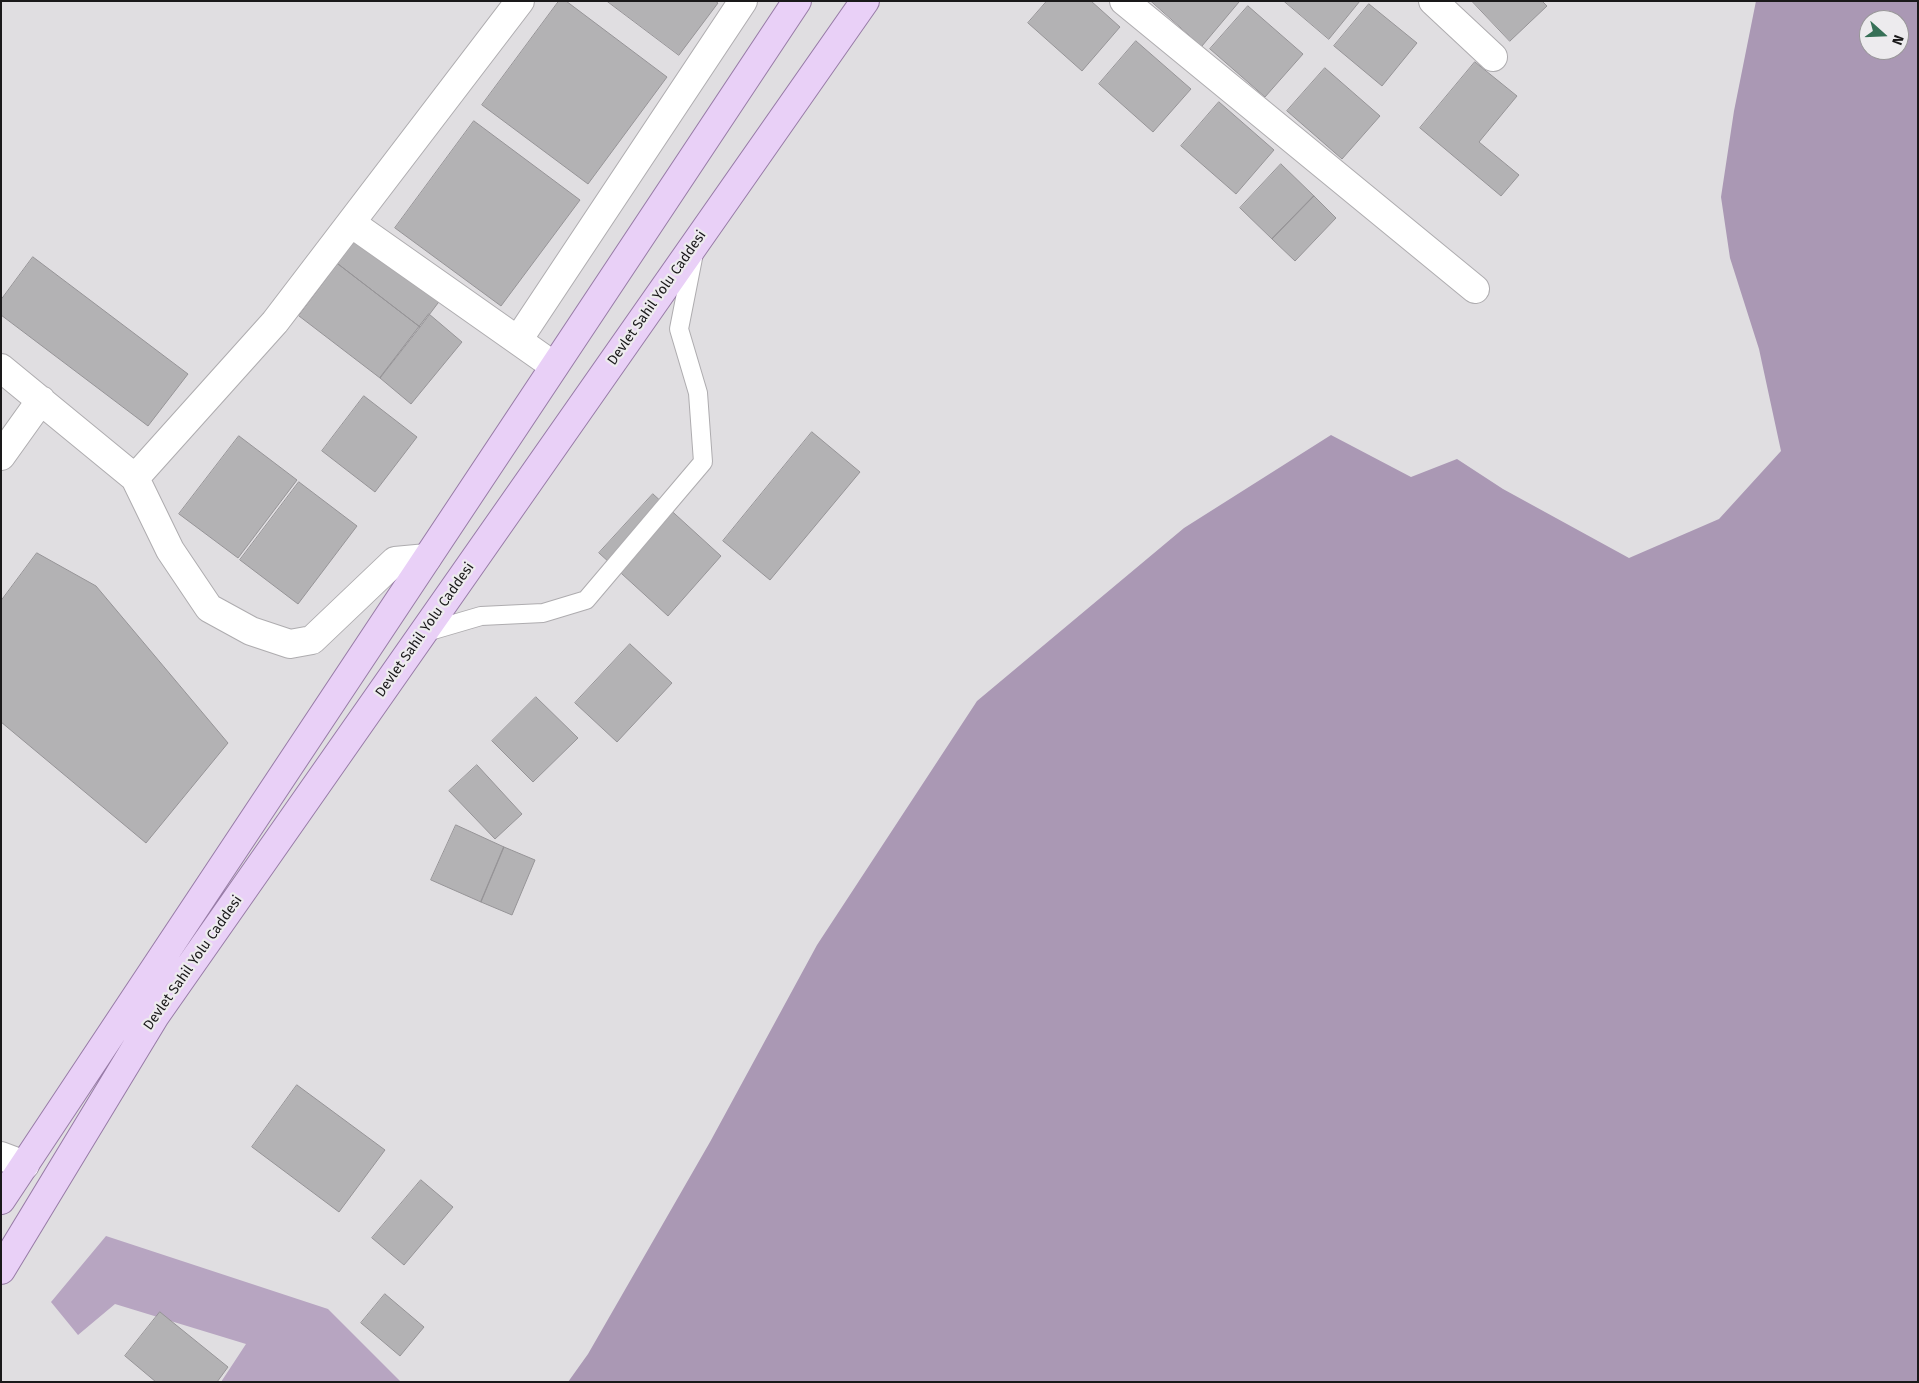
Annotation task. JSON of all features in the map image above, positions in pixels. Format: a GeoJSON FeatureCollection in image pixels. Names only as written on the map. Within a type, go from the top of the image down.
{"type":"FeatureCollection","features":[{"type":"Feature","properties":{"kind":"main road","name":"Devlet Sahil Yolu Caddesi"},"geometry":{"type":"LineString","coordinates":[[1,1270],[155,1016],[865,1]]}},
{"type":"Feature","properties":{"kind":"main road","name":"Devlet Sahil Yolu Caddesi"},"geometry":{"type":"LineString","coordinates":[[1,1200],[13,1160],[427,558],[792,3]]}},
{"type":"Feature","properties":{"kind":"street"},"geometry":{"type":"LineString","coordinates":[[135,478],[275,322],[520,1]]}},
{"type":"Feature","properties":{"kind":"street"},"geometry":{"type":"LineString","coordinates":[[518,340],[743,1]]}},
{"type":"Feature","properties":{"kind":"street"},"geometry":{"type":"LineString","coordinates":[[1124,1],[1475,289]]}},
{"type":"Feature","properties":{"kind":"street"},"geometry":{"type":"LineString","coordinates":[[1433,1],[1494,57]]}},
{"type":"Feature","properties":{"kind":"street"},"geometry":{"type":"LineString","coordinates":[[351,222],[554,366]]}},
{"type":"Feature","properties":{"kind":"street"},"geometry":{"type":"LineString","coordinates":[[1,368],[135,478],[170,550],[209,608],[251,631],[290,644],[312,640],[356,600],[394,561],[427,558]]}},
{"type":"Feature","properties":{"kind":"street"},"geometry":{"type":"LineString","coordinates":[[1,456],[40,400]]}},
{"type":"Feature","properties":{"kind":"lane"},"geometry":{"type":"LineString","coordinates":[[423,633],[481,616],[543,613],[586,600],[703,462],[698,393],[679,329],[696,244]]}},
{"type":"Feature","properties":{"kind":"shaded area"},"geometry":{"type":"Polygon","coordinates":[[[1756,1],[1918,1],[1918,1382],[568,1382],[588,1354],[710,1142],[817,945],[977,701],[1184,528],[1331,435],[1411,477],[1457,459],[1503,489],[1629,558],[1719,519],[1781,451],[1759,349],[1730,258],[1721,197],[1734,111],[1756,1]]]}},
{"type":"Feature","properties":{"kind":"shaded area"},"geometry":{"type":"Polygon","coordinates":[[[106,1236],[328,1309],[401,1382],[221,1382],[246,1344],[115,1304],[78,1335],[51,1302],[106,1236]]]}},
{"type":"Feature","properties":{"kind":"building"},"geometry":{"type":"Polygon","coordinates":[[[559,1],[566,1],[667,77],[588,184],[482,105],[559,1]]]}},
{"type":"Feature","properties":{"kind":"building"},"geometry":{"type":"Polygon","coordinates":[[[607,1],[715,1],[718,3],[679,55],[607,1]]]}},
{"type":"Feature","properties":{"kind":"building"},"geometry":{"type":"Polygon","coordinates":[[[1047,1],[1091,1],[1120,27],[1082,71],[1028,23],[1047,1]]]}},
{"type":"Feature","properties":{"kind":"building"},"geometry":{"type":"Polygon","coordinates":[[[1151,1],[1238,1],[1239,2],[1202,46],[1151,1]]]}},
{"type":"Feature","properties":{"kind":"building"},"geometry":{"type":"Polygon","coordinates":[[[1284,1],[1360,1],[1329,39],[1284,1]]]}},
{"type":"Feature","properties":{"kind":"building"},"geometry":{"type":"Polygon","coordinates":[[[1472,1],[1542,1],[1547,6],[1510,41],[1472,1]]]}},
{"type":"Feature","properties":{"kind":"building"},"geometry":{"type":"Polygon","coordinates":[[[1369,4],[1417,43],[1382,86],[1334,46],[1369,4]]]}},
{"type":"Feature","properties":{"kind":"building"},"geometry":{"type":"Polygon","coordinates":[[[1248,6],[1303,54],[1265,97],[1210,49],[1248,6]]]}},
{"type":"Feature","properties":{"kind":"building"},"geometry":{"type":"Polygon","coordinates":[[[1136,41],[1191,89],[1153,132],[1099,84],[1136,41]]]}},
{"type":"Feature","properties":{"kind":"building"},"geometry":{"type":"Polygon","coordinates":[[[1475,62],[1517,96],[1479,142],[1519,175],[1501,196],[1420,128],[1475,62]]]}},
{"type":"Feature","properties":{"kind":"building"},"geometry":{"type":"Polygon","coordinates":[[[1325,68],[1380,116],[1342,159],[1287,111],[1325,68]]]}},
{"type":"Feature","properties":{"kind":"building"},"geometry":{"type":"Polygon","coordinates":[[[1219,102],[1274,150],[1236,194],[1181,146],[1219,102]]]}},
{"type":"Feature","properties":{"kind":"building"},"geometry":{"type":"Polygon","coordinates":[[[474,121],[580,200],[501,306],[395,228],[474,121]]]}},
{"type":"Feature","properties":{"kind":"building"},"geometry":{"type":"Polygon","coordinates":[[[1281,164],[1314,196],[1272,239],[1240,208],[1281,164]]]}},
{"type":"Feature","properties":{"kind":"building"},"geometry":{"type":"Polygon","coordinates":[[[1314,196],[1336,218],[1295,261],[1272,239],[1314,196]]]}},
{"type":"Feature","properties":{"kind":"building"},"geometry":{"type":"Polygon","coordinates":[[[359,236],[441,299],[420,327],[338,264],[359,236]]]}},
{"type":"Feature","properties":{"kind":"building"},"geometry":{"type":"Polygon","coordinates":[[[33,257],[188,374],[148,426],[1,315],[1,300],[33,257]]]}},
{"type":"Feature","properties":{"kind":"building"},"geometry":{"type":"Polygon","coordinates":[[[338,264],[420,327],[380,378],[299,316],[338,264]]]}},
{"type":"Feature","properties":{"kind":"building"},"geometry":{"type":"Polygon","coordinates":[[[429,314],[462,342],[411,404],[380,378],[429,314]]]}},
{"type":"Feature","properties":{"kind":"building"},"geometry":{"type":"Polygon","coordinates":[[[364,396],[417,437],[375,492],[322,451],[364,396]]]}},
{"type":"Feature","properties":{"kind":"building"},"geometry":{"type":"Polygon","coordinates":[[[812,432],[860,472],[770,580],[723,541],[812,432]]]}},
{"type":"Feature","properties":{"kind":"building"},"geometry":{"type":"Polygon","coordinates":[[[239,436],[297,480],[238,558],[179,514],[239,436]]]}},
{"type":"Feature","properties":{"kind":"building"},"geometry":{"type":"Polygon","coordinates":[[[299,482],[357,526],[298,604],[240,560],[299,482]]]}},
{"type":"Feature","properties":{"kind":"building"},"geometry":{"type":"Polygon","coordinates":[[[653,494],[721,556],[668,616],[599,553],[653,494]]]}},
{"type":"Feature","properties":{"kind":"building"},"geometry":{"type":"Polygon","coordinates":[[[37,553],[96,586],[228,743],[146,843],[1,722],[1,601],[37,553]]]}},
{"type":"Feature","properties":{"kind":"building"},"geometry":{"type":"Polygon","coordinates":[[[630,644],[672,683],[617,742],[575,703],[630,644]]]}},
{"type":"Feature","properties":{"kind":"building"},"geometry":{"type":"Polygon","coordinates":[[[536,697],[578,738],[533,782],[492,741],[536,697]]]}},
{"type":"Feature","properties":{"kind":"building"},"geometry":{"type":"Polygon","coordinates":[[[477,765],[522,814],[495,839],[449,791],[477,765]]]}},
{"type":"Feature","properties":{"kind":"building"},"geometry":{"type":"Polygon","coordinates":[[[456,825],[504,847],[481,902],[431,880],[456,825]]]}},
{"type":"Feature","properties":{"kind":"building"},"geometry":{"type":"Polygon","coordinates":[[[504,847],[535,860],[512,915],[481,902],[504,847]]]}},
{"type":"Feature","properties":{"kind":"building"},"geometry":{"type":"Polygon","coordinates":[[[297,1085],[385,1150],[339,1212],[252,1147],[297,1085]]]}},
{"type":"Feature","properties":{"kind":"building"},"geometry":{"type":"Polygon","coordinates":[[[421,1180],[453,1207],[404,1265],[372,1238],[421,1180]]]}},
{"type":"Feature","properties":{"kind":"building"},"geometry":{"type":"Polygon","coordinates":[[[385,1294],[424,1327],[400,1356],[361,1323],[385,1294]]]}},
{"type":"Feature","properties":{"kind":"building"},"geometry":{"type":"Polygon","coordinates":[[[160,1312],[228,1367],[217,1382],[156,1382],[125,1356],[160,1312]]]}}]}
